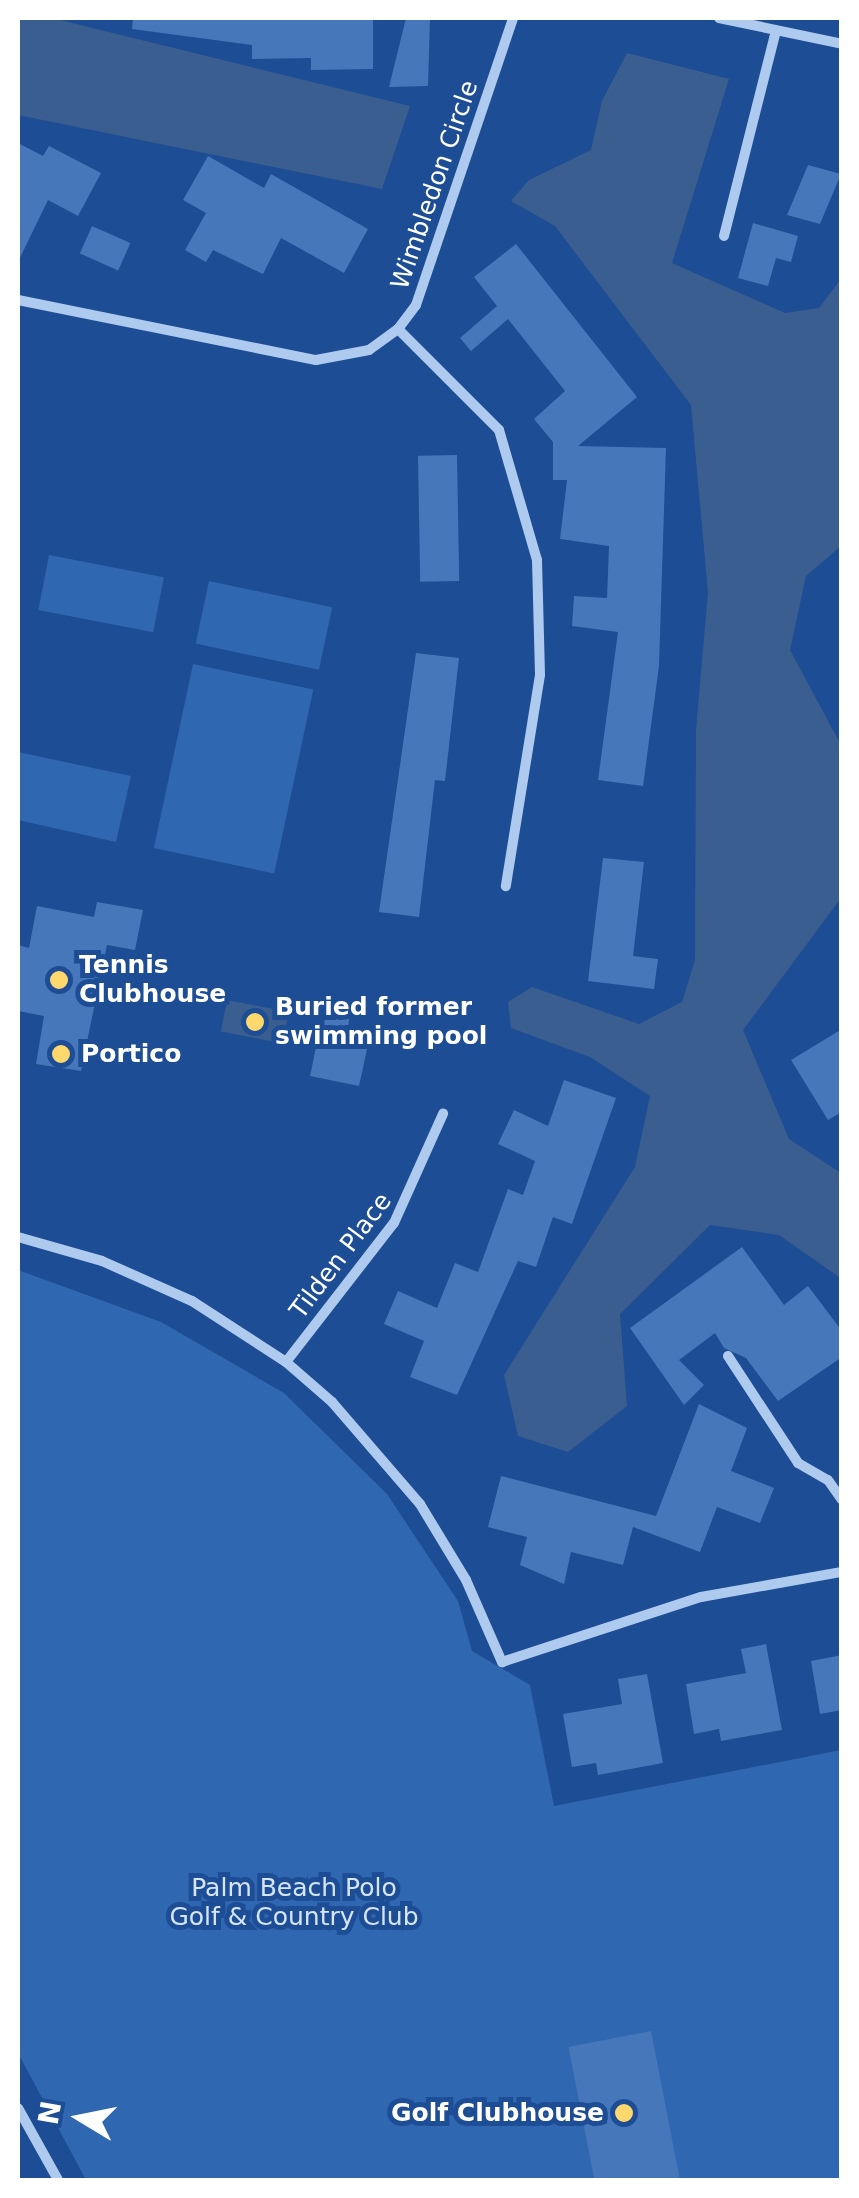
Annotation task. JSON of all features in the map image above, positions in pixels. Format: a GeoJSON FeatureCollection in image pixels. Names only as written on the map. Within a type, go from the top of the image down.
{"type":"FeatureCollection","features":[{"type":"Feature","properties":{"kind":"street","name":"Wimbledon Circle"},"geometry":{"type":"LineString","coordinates":[[398,329],[423,288],[512,18]]}},
{"type":"Feature","properties":{"kind":"street"},"geometry":{"type":"LineString","coordinates":[[719,18],[842,44]]}},
{"type":"Feature","properties":{"kind":"street"},"geometry":{"type":"LineString","coordinates":[[724,236],[776,30]]}},
{"type":"Feature","properties":{"kind":"street"},"geometry":{"type":"LineString","coordinates":[[18,300],[316,360],[368,350],[398,329],[499,430],[536,560],[540,675],[506,886]]}},
{"type":"Feature","properties":{"kind":"street","name":"Tilden Place"},"geometry":{"type":"LineString","coordinates":[[286,1362],[394,1223],[443,1114]]}},
{"type":"Feature","properties":{"kind":"street"},"geometry":{"type":"LineString","coordinates":[[18,1237],[152,1281],[286,1362],[356,1426],[420,1504],[466,1580],[502,1662],[701,1597],[842,1572]]}},
{"type":"Feature","properties":{"kind":"street"},"geometry":{"type":"LineString","coordinates":[[728,1356],[798,1463],[828,1480],[842,1500]]}},
{"type":"Feature","properties":{"kind":"street"},"geometry":{"type":"LineString","coordinates":[[18,2108],[58,2180]]}},
{"type":"Feature","properties":{"kind":"green space"},"geometry":{"type":"Polygon","coordinates":[[[49,555],[164,577],[153,632],[38,610],[49,555]]]}},
{"type":"Feature","properties":{"kind":"green space"},"geometry":{"type":"Polygon","coordinates":[[[209,581],[332,607],[319,670],[196,644],[209,581]]]}},
{"type":"Feature","properties":{"kind":"green space"},"geometry":{"type":"Polygon","coordinates":[[[193,664],[313,690],[274,873],[154,848],[193,664]]]}},
{"type":"Feature","properties":{"kind":"green space"},"geometry":{"type":"Polygon","coordinates":[[[18,752],[131,776],[116,842],[18,820],[18,752]]]}},
{"type":"Feature","properties":{"kind":"green space","name":"Palm Beach Polo Golf & Country Club"},"geometry":{"type":"Polygon","coordinates":[[[18,1270],[161,1322],[284,1393],[387,1494],[458,1601],[472,1651],[530,1685],[554,1806],[841,1750],[841,2180],[86,2180],[18,2053],[18,1270]]]}},
{"type":"Feature","properties":{"kind":"shaded area"},"geometry":{"type":"Polygon","coordinates":[[[18,18],[52,18],[410,106],[382,189],[18,115],[18,18]]]}},
{"type":"Feature","properties":{"kind":"shaded area"},"geometry":{"type":"Polygon","coordinates":[[[627,53],[729,79],[672,263],[785,313],[819,308],[841,279],[841,546],[806,576],[790,650],[841,745],[841,898],[743,1030],[789,1139],[841,1173],[842,1279],[779,1235],[710,1225],[620,1314],[627,1406],[568,1452],[518,1436],[504,1375],[635,1167],[650,1096],[590,1057],[511,1028],[508,1002],[532,987],[639,1024],[682,1002],[695,960],[696,730],[708,592],[691,405],[555,226],[511,201],[529,180],[591,150],[602,101],[627,53]]]}},
{"type":"Feature","properties":{"kind":"shaded area","name":"Buried former swimming pool"},"geometry":{"type":"Polygon","coordinates":[[[227,1000],[289,1012],[283,1043],[221,1031],[227,1000]]]}},
{"type":"Feature","properties":{"kind":"building"},"geometry":{"type":"Polygon","coordinates":[[[133,18],[373,18],[373,69],[311,70],[311,58],[252,59],[252,45],[132,29],[133,18]]]}},
{"type":"Feature","properties":{"kind":"building"},"geometry":{"type":"Polygon","coordinates":[[[406,18],[430,18],[428,86],[389,87],[406,18]]]}},
{"type":"Feature","properties":{"kind":"building"},"geometry":{"type":"Polygon","coordinates":[[[18,143],[43,156],[49,146],[101,173],[78,216],[48,200],[18,262],[18,143]]]}},
{"type":"Feature","properties":{"kind":"building"},"geometry":{"type":"Polygon","coordinates":[[[208,156],[264,188],[271,174],[368,229],[344,273],[281,238],[263,274],[213,250],[206,262],[185,250],[206,213],[183,200],[208,156]]]}},
{"type":"Feature","properties":{"kind":"building"},"geometry":{"type":"Polygon","coordinates":[[[808,165],[841,174],[820,224],[787,215],[808,165]]]}},
{"type":"Feature","properties":{"kind":"building"},"geometry":{"type":"Polygon","coordinates":[[[753,223],[798,236],[791,262],[776,258],[768,286],[738,278],[753,223]]]}},
{"type":"Feature","properties":{"kind":"building"},"geometry":{"type":"Polygon","coordinates":[[[92,226],[130,243],[118,270],[80,253],[92,226]]]}},
{"type":"Feature","properties":{"kind":"building"},"geometry":{"type":"Polygon","coordinates":[[[516,244],[637,397],[578,446],[666,448],[659,666],[643,786],[598,780],[618,632],[572,626],[574,596],[607,598],[609,546],[560,539],[567,480],[553,480],[553,442],[534,419],[565,391],[508,319],[471,351],[460,338],[497,306],[474,277],[516,244]]]}},
{"type":"Feature","properties":{"kind":"building"},"geometry":{"type":"Polygon","coordinates":[[[457,455],[459,581],[420,582],[418,456],[457,455]]]}},
{"type":"Feature","properties":{"kind":"building"},"geometry":{"type":"Polygon","coordinates":[[[416,653],[459,658],[445,781],[435,780],[419,917],[379,912],[416,653]]]}},
{"type":"Feature","properties":{"kind":"building"},"geometry":{"type":"Polygon","coordinates":[[[603,858],[644,862],[633,956],[658,959],[654,989],[588,981],[603,858]]]}},
{"type":"Feature","properties":{"kind":"building","name":"Tennis Clubhouse"},"geometry":{"type":"Polygon","coordinates":[[[97,902],[143,910],[135,950],[107,945],[81,1071],[36,1064],[44,1016],[18,1011],[18,945],[29,948],[37,906],[94,917],[97,902]]]}},
{"type":"Feature","properties":{"kind":"building"},"geometry":{"type":"Polygon","coordinates":[[[325,1004],[351,1009],[348,1026],[371,1031],[359,1086],[310,1076],[325,1004]]]}},
{"type":"Feature","properties":{"kind":"building"},"geometry":{"type":"Polygon","coordinates":[[[842,1029],[842,1112],[828,1120],[791,1060],[842,1029]]]}},
{"type":"Feature","properties":{"kind":"building"},"geometry":{"type":"Polygon","coordinates":[[[564,1080],[616,1098],[572,1224],[553,1217],[536,1267],[518,1261],[457,1395],[410,1377],[424,1341],[384,1324],[398,1291],[437,1308],[455,1263],[478,1272],[508,1189],[523,1195],[535,1161],[498,1144],[514,1110],[548,1126],[564,1080]]]}},
{"type":"Feature","properties":{"kind":"building"},"geometry":{"type":"Polygon","coordinates":[[[742,1247],[784,1305],[808,1286],[842,1331],[842,1357],[778,1401],[746,1358],[724,1348],[715,1333],[679,1360],[704,1385],[684,1405],[630,1328],[742,1247]]]}},
{"type":"Feature","properties":{"kind":"building"},"geometry":{"type":"Polygon","coordinates":[[[699,1404],[747,1428],[731,1471],[774,1488],[760,1523],[717,1507],[700,1552],[633,1527],[623,1565],[571,1552],[564,1584],[520,1565],[527,1537],[488,1527],[501,1476],[656,1516],[699,1404]]]}},
{"type":"Feature","properties":{"kind":"building"},"geometry":{"type":"Polygon","coordinates":[[[766,1644],[782,1730],[721,1741],[719,1729],[694,1734],[686,1684],[746,1673],[741,1649],[766,1644]]]}},
{"type":"Feature","properties":{"kind":"building"},"geometry":{"type":"Polygon","coordinates":[[[842,1655],[842,1710],[820,1714],[811,1661],[842,1655]]]}},
{"type":"Feature","properties":{"kind":"building"},"geometry":{"type":"Polygon","coordinates":[[[647,1674],[663,1763],[598,1775],[596,1763],[572,1767],[563,1714],[622,1704],[618,1679],[647,1674]]]}},
{"type":"Feature","properties":{"kind":"building","name":"Golf Clubhouse"},"geometry":{"type":"Polygon","coordinates":[[[651,2031],[680,2180],[594,2180],[569,2047],[651,2031]]]}},
{"type":"Feature","properties":{"kind":"place","name":"Tennis Clubhouse"},"geometry":{"type":"Point","coordinates":[59,980]}},
{"type":"Feature","properties":{"kind":"place","name":"Buried former swimming pool"},"geometry":{"type":"Point","coordinates":[255,1022]}},
{"type":"Feature","properties":{"kind":"place","name":"Portico"},"geometry":{"type":"Point","coordinates":[61,1054]}},
{"type":"Feature","properties":{"kind":"place","name":"Golf Clubhouse"},"geometry":{"type":"Point","coordinates":[624,2113]}}]}
